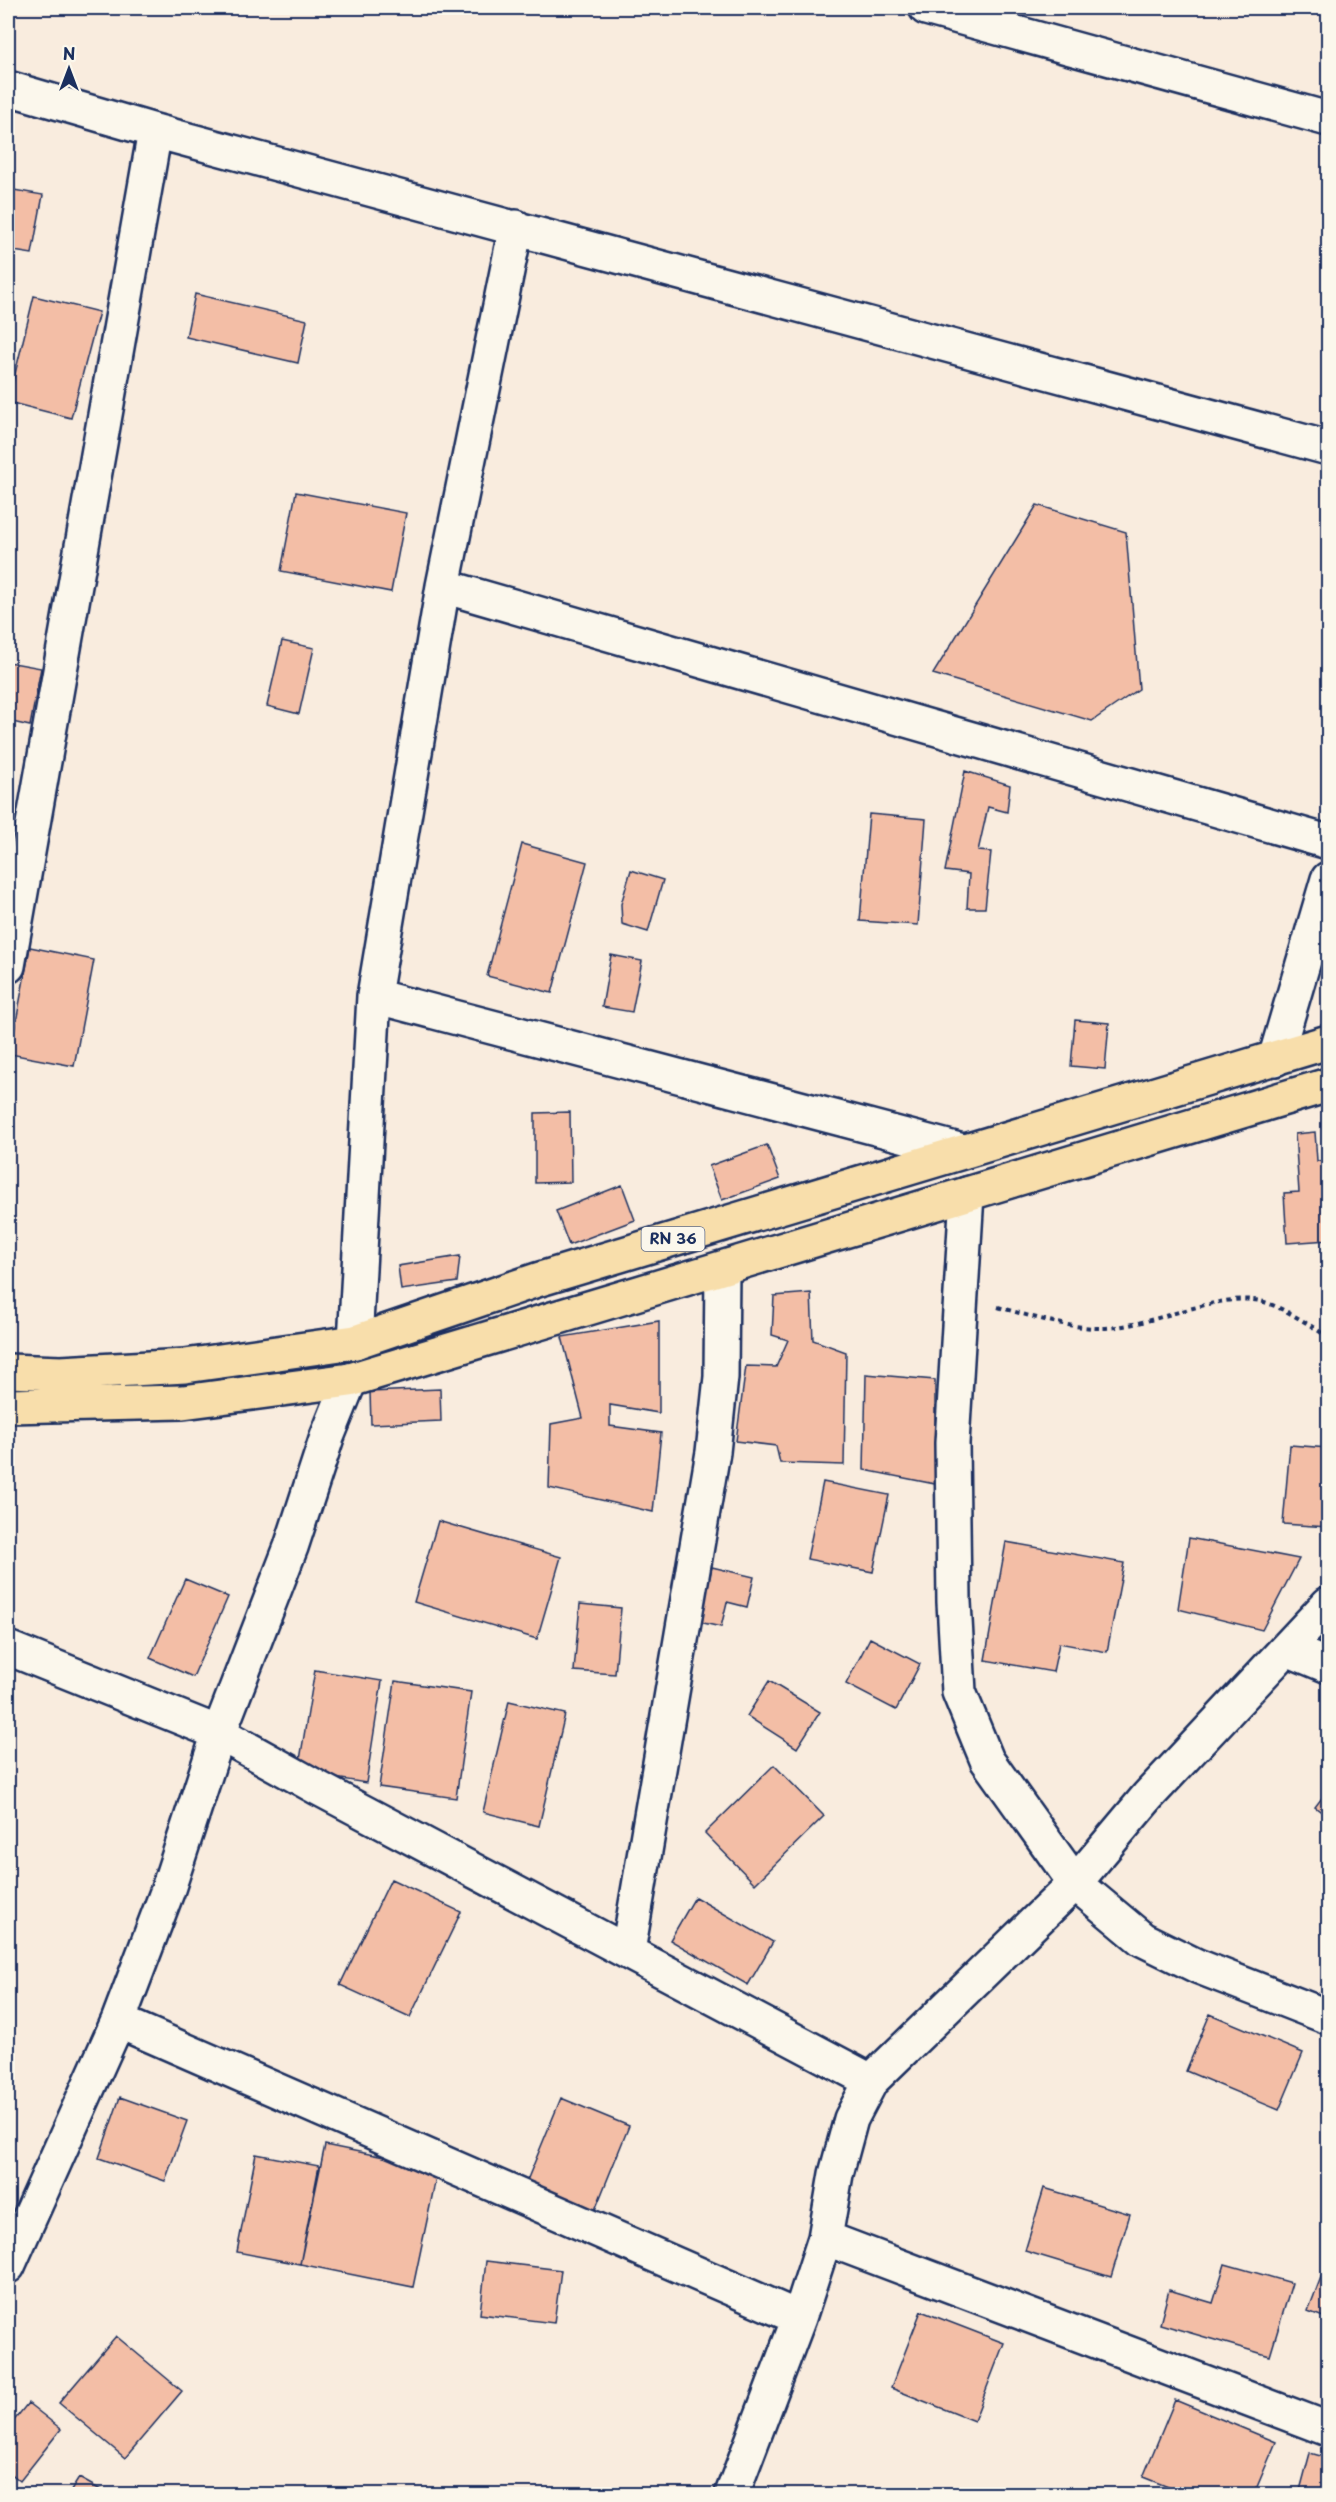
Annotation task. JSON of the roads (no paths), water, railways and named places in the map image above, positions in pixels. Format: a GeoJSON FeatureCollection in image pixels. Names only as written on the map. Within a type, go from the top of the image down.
{"type":"FeatureCollection","features":[{"type":"Feature","properties":{"kind":"main road","name":"RN 36"},"geometry":{"type":"LineString","coordinates":[[8,1371],[61,1373],[185,1366],[354,1342],[537,1280],[1329,1042]]}},
{"type":"Feature","properties":{"kind":"main road","name":"RN 36"},"geometry":{"type":"LineString","coordinates":[[8,1406],[183,1402],[350,1380],[1329,1085]]}},
{"type":"Feature","properties":{"kind":"street"},"geometry":{"type":"LineString","coordinates":[[926,8],[1329,119]]}},
{"type":"Feature","properties":{"kind":"street"},"geometry":{"type":"LineString","coordinates":[[8,88],[155,130],[1329,448]]}},
{"type":"Feature","properties":{"kind":"street"},"geometry":{"type":"LineString","coordinates":[[8,966],[155,130]]}},
{"type":"Feature","properties":{"kind":"street"},"geometry":{"type":"LineString","coordinates":[[354,1342],[374,996],[442,586],[516,227]]}},
{"type":"Feature","properties":{"kind":"street"},"geometry":{"type":"LineString","coordinates":[[442,586],[1329,842]]}},
{"type":"Feature","properties":{"kind":"street"},"geometry":{"type":"LineString","coordinates":[[1275,1059],[1329,879]]}},
{"type":"Feature","properties":{"kind":"street"},"geometry":{"type":"LineString","coordinates":[[374,996],[963,1151]]}},
{"type":"Feature","properties":{"kind":"street"},"geometry":{"type":"LineString","coordinates":[[967,1194],[952,1443],[954,1602],[959,1692],[987,1760],[1075,1883],[1142,1939],[1197,1966],[1329,2017]]}},
{"type":"Feature","properties":{"kind":"street"},"geometry":{"type":"LineString","coordinates":[[627,1951],[713,1452],[721,1377],[722,1269]]}},
{"type":"Feature","properties":{"kind":"street"},"geometry":{"type":"LineString","coordinates":[[8,2266],[118,2021],[168,1892],[219,1733],[291,1547],[327,1437],[350,1380]]}},
{"type":"Feature","properties":{"kind":"street"},"geometry":{"type":"LineString","coordinates":[[732,2494],[799,2318],[825,2238],[836,2174],[851,2119],[871,2081],[1075,1883],[1148,1796],[1329,1604]]}},
{"type":"Feature","properties":{"kind":"street"},"geometry":{"type":"LineString","coordinates":[[8,1648],[219,1733],[318,1788],[871,2081]]}},
{"type":"Feature","properties":{"kind":"street"},"geometry":{"type":"LineString","coordinates":[[1287,1650],[1329,1666]]}},
{"type":"Feature","properties":{"kind":"street"},"geometry":{"type":"LineString","coordinates":[[118,2021],[799,2318]]}},
{"type":"Feature","properties":{"kind":"street"},"geometry":{"type":"LineString","coordinates":[[825,2238],[1329,2428]]}}]}
